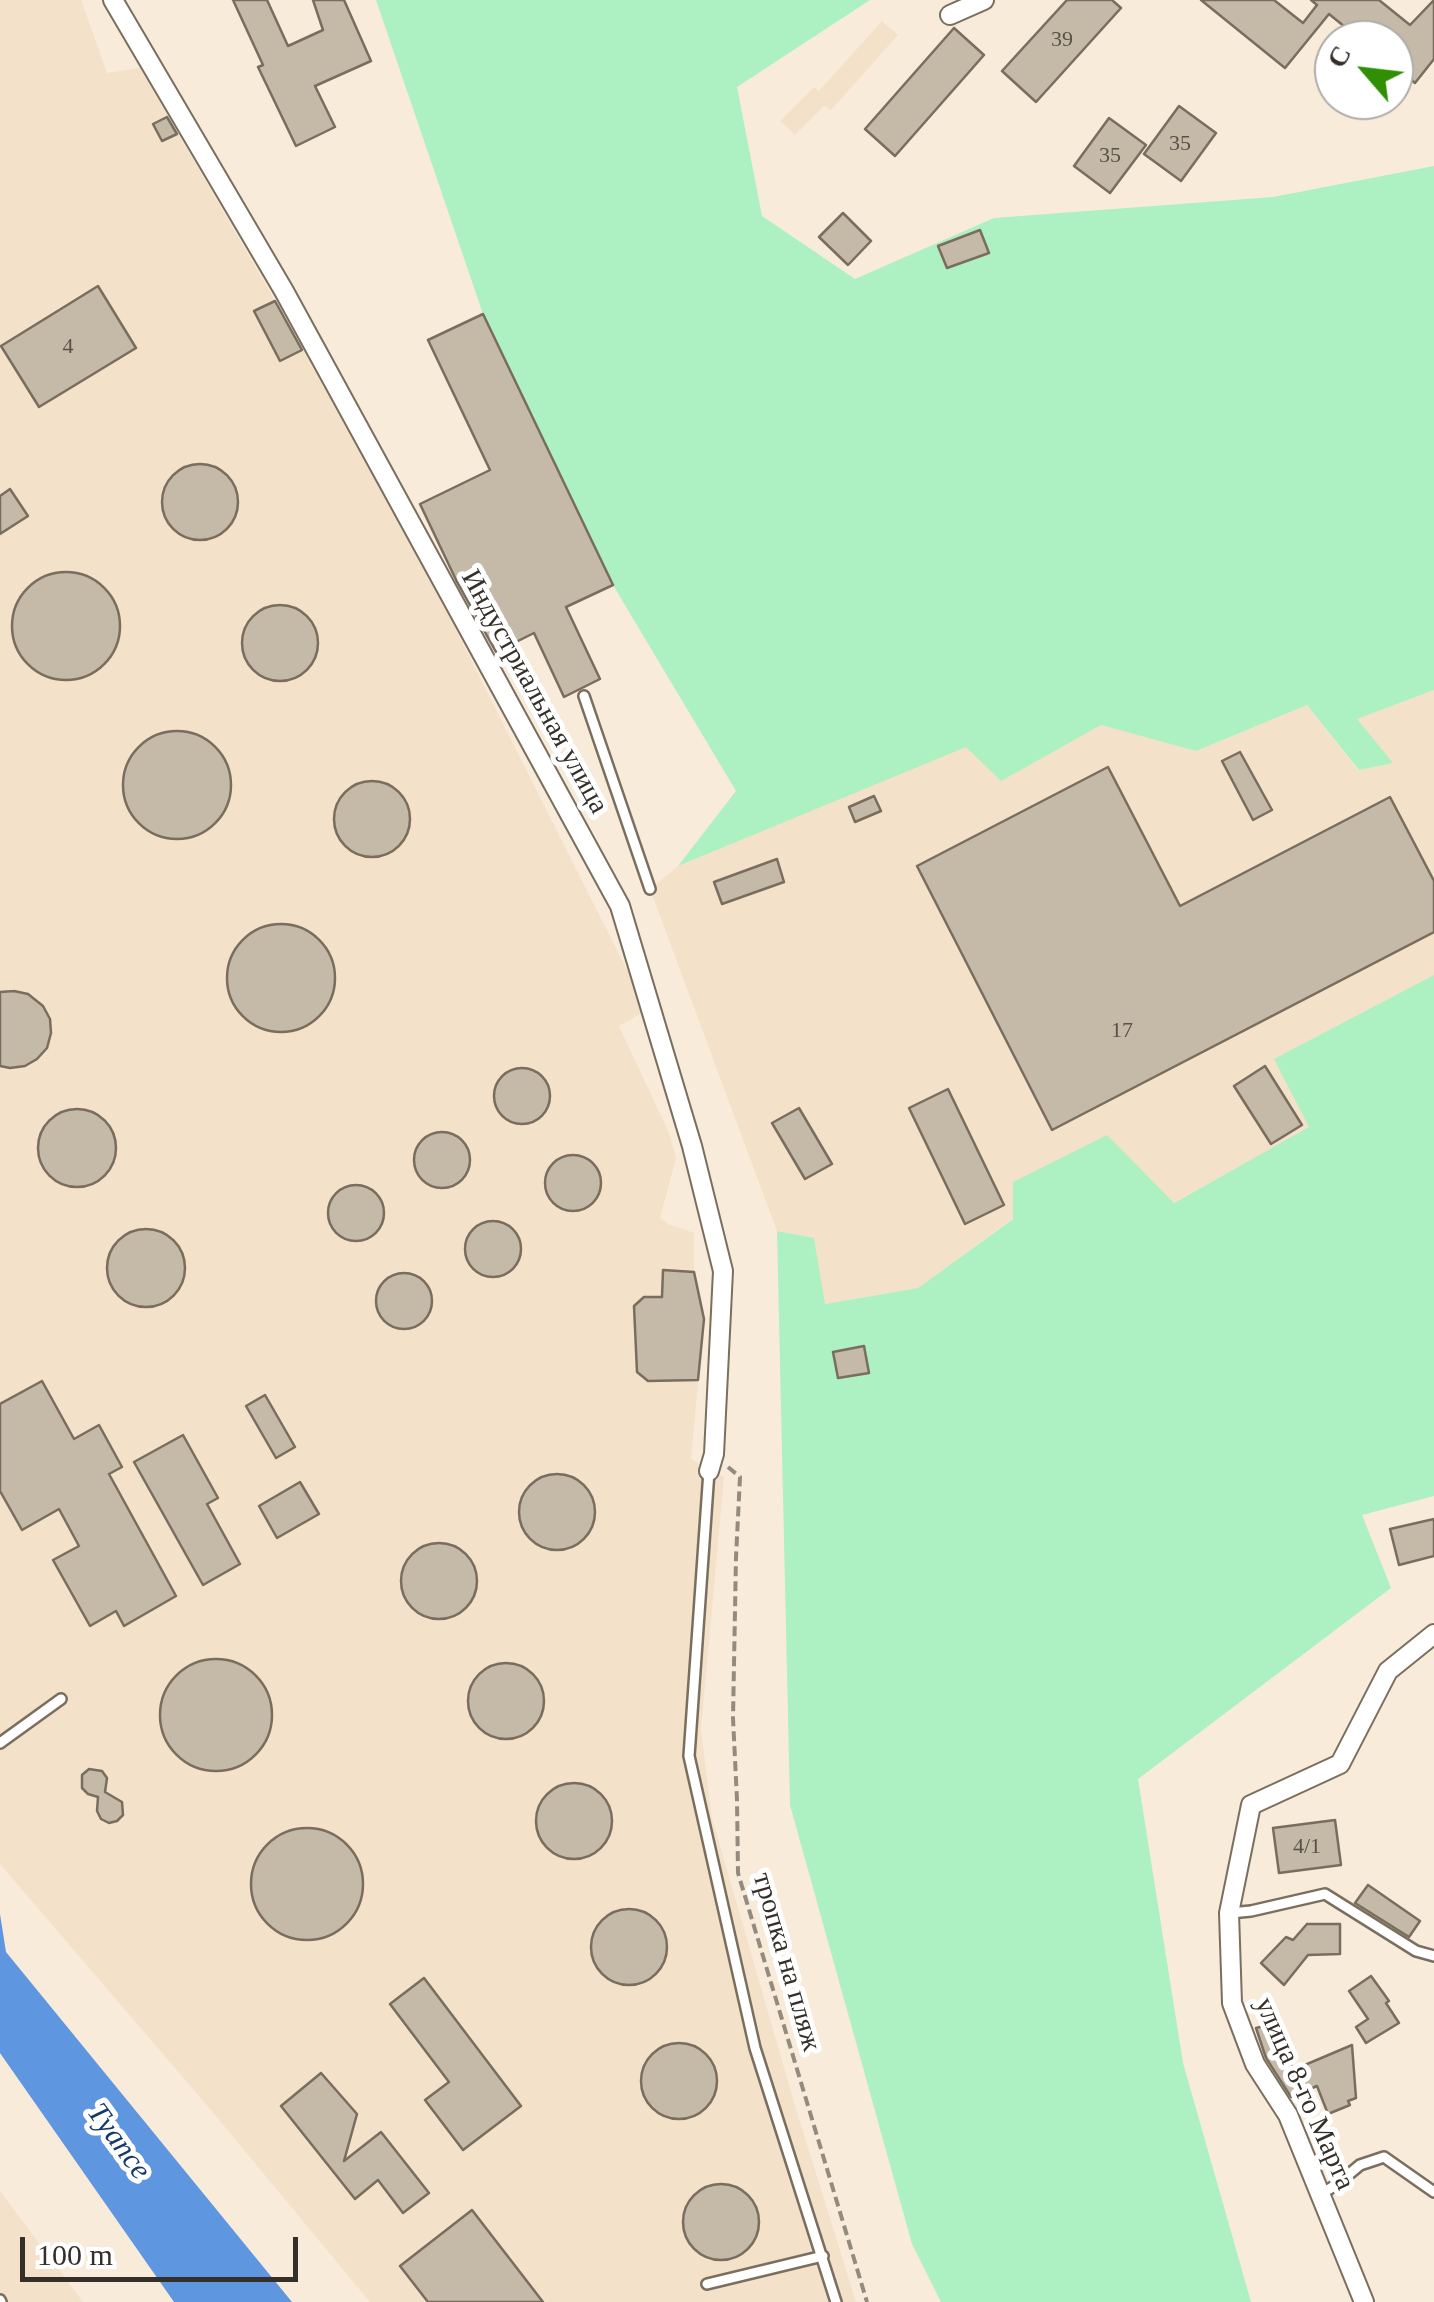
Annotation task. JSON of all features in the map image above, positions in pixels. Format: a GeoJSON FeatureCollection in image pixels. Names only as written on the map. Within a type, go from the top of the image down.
{"type":"FeatureCollection","features":[{"type":"Feature","properties":{"kind":"street","name":"Индустриальная улица"},"geometry":{"type":"LineString","coordinates":[[113,0],[284,291],[620,906],[692,1146],[723,1271],[711,1462]]}},
{"type":"Feature","properties":{"kind":"street"},"geometry":{"type":"LineString","coordinates":[[950,15],[984,0]]}},
{"type":"Feature","properties":{"kind":"street","name":"улица 8-го Марта"},"geometry":{"type":"LineString","coordinates":[[1364,2302],[1288,2116],[1255,2064],[1232,2003],[1229,1913],[1251,1805],[1340,1764],[1388,1672],[1434,1634]]}},
{"type":"Feature","properties":{"kind":"lane"},"geometry":{"type":"LineString","coordinates":[[584,696],[650,889]]}},
{"type":"Feature","properties":{"kind":"lane"},"geometry":{"type":"LineString","coordinates":[[711,1462],[689,1756],[755,2048],[836,2302]]}},
{"type":"Feature","properties":{"kind":"lane"},"geometry":{"type":"LineString","coordinates":[[0,1742],[61,1699]]}},
{"type":"Feature","properties":{"kind":"lane"},"geometry":{"type":"LineString","coordinates":[[1229,1913],[1325,1894],[1416,1951],[1434,1956]]}},
{"type":"Feature","properties":{"kind":"lane"},"geometry":{"type":"LineString","coordinates":[[1320,2195],[1360,2165],[1384,2157],[1434,2192]]}},
{"type":"Feature","properties":{"kind":"lane"},"geometry":{"type":"LineString","coordinates":[[706,2284],[823,2256]]}},
{"type":"Feature","properties":{"kind":"path","name":"тропка на пляж"},"geometry":{"type":"LineString","coordinates":[[711,1462],[740,1477],[733,1718],[738,1873],[867,2302]]}},
{"type":"Feature","properties":{"kind":"shaded area"},"geometry":{"type":"Polygon","coordinates":[[[0,0],[81,0],[107,73],[140,68],[303,349],[450,618],[647,1010],[619,1026],[669,1133],[676,1158],[660,1218],[694,1233],[694,1272],[704,1319],[691,1459],[724,1477],[701,1730],[712,1818],[856,2302],[370,2302],[0,1864],[0,0]]]}},
{"type":"Feature","properties":{"kind":"shaded area"},"geometry":{"type":"Polygon","coordinates":[[[882,21],[898,35],[831,110],[824,106],[795,135],[780,121],[814,87],[819,91],[882,21]]]}},
{"type":"Feature","properties":{"kind":"shaded area"},"geometry":{"type":"Polygon","coordinates":[[[1434,690],[1434,975],[1275,1059],[1310,1127],[1173,1203],[1013,1218],[918,1288],[824,1304],[814,1238],[777,1231],[650,889],[678,866],[966,746],[1002,780],[1101,725],[1196,751],[1307,705],[1358,770],[1392,763],[1356,719],[1434,690]]]}},
{"type":"Feature","properties":{"kind":"shaded area"},"geometry":{"type":"Polygon","coordinates":[[[0,2191],[83,2302],[0,2302],[0,2191]]]}},
{"type":"Feature","properties":{"kind":"green space"},"geometry":{"type":"Polygon","coordinates":[[[376,0],[870,0],[737,87],[762,216],[855,279],[994,218],[1273,197],[1434,166],[1434,690],[1357,719],[1393,763],[1359,770],[1307,705],[1196,751],[1101,725],[1001,781],[966,747],[678,866],[736,791],[613,585],[483,314],[376,0]]]}},
{"type":"Feature","properties":{"kind":"green space"},"geometry":{"type":"Polygon","coordinates":[[[1434,975],[1434,1496],[1362,1515],[1391,1588],[1138,1779],[1183,2063],[1251,2302],[941,2302],[912,2244],[790,1805],[777,1231],[814,1238],[825,1304],[918,1288],[1013,1219],[1013,1182],[1107,1135],[1174,1203],[1309,1127],[1274,1059],[1434,975]]]}},
{"type":"Feature","properties":{"kind":"water","name":"Туапсе"},"geometry":{"type":"Polygon","coordinates":[[[0,1914],[6,1952],[292,2302],[174,2302],[0,2053],[0,1914]]]}},
{"type":"Feature","properties":{"kind":"building"},"geometry":{"type":"Polygon","coordinates":[[[233,0],[267,0],[288,46],[323,30],[313,0],[344,0],[371,61],[315,86],[335,127],[296,146],[258,67],[263,65],[233,0]]]}},
{"type":"Feature","properties":{"kind":"building"},"geometry":{"type":"Polygon","coordinates":[[[1067,0],[1112,0],[1121,8],[1036,102],[1002,71],[1067,0]]]}},
{"type":"Feature","properties":{"kind":"building"},"geometry":{"type":"Polygon","coordinates":[[[1201,0],[1274,0],[1303,23],[1317,5],[1311,0],[1379,0],[1404,20],[1336,20],[1329,14],[1324,20],[1314,20],[1314,32],[1285,68],[1201,0]]]}},
{"type":"Feature","properties":{"kind":"building"},"geometry":{"type":"Polygon","coordinates":[[[1434,0],[1434,59],[1415,83],[1414,21],[1434,0]]]}},
{"type":"Feature","properties":{"kind":"building"},"geometry":{"type":"Polygon","coordinates":[[[954,28],[984,55],[895,156],[865,129],[954,28]]]}},
{"type":"Feature","properties":{"kind":"building"},"geometry":{"type":"Polygon","coordinates":[[[1179,106],[1216,133],[1181,181],[1144,154],[1179,106]]]}},
{"type":"Feature","properties":{"kind":"building"},"geometry":{"type":"Polygon","coordinates":[[[167,117],[177,134],[162,141],[153,124],[167,117]]]}},
{"type":"Feature","properties":{"kind":"building"},"geometry":{"type":"Polygon","coordinates":[[[1109,118],[1146,145],[1110,193],[1074,166],[1109,118]]]}},
{"type":"Feature","properties":{"kind":"building"},"geometry":{"type":"Polygon","coordinates":[[[843,213],[871,241],[848,265],[819,237],[843,213]]]}},
{"type":"Feature","properties":{"kind":"building"},"geometry":{"type":"Polygon","coordinates":[[[980,230],[989,253],[947,268],[938,246],[980,230]]]}},
{"type":"Feature","properties":{"kind":"building"},"geometry":{"type":"Polygon","coordinates":[[[98,286],[136,348],[39,407],[1,346],[98,286]]]}},
{"type":"Feature","properties":{"kind":"building"},"geometry":{"type":"Polygon","coordinates":[[[275,301],[302,350],[280,361],[254,311],[275,301]]]}},
{"type":"Feature","properties":{"kind":"building"},"geometry":{"type":"Polygon","coordinates":[[[483,314],[613,585],[566,607],[600,679],[564,697],[534,633],[496,652],[420,504],[490,470],[428,340],[483,314]]]}},
{"type":"Feature","properties":{"kind":"building"},"geometry":{"type":"Polygon","coordinates":[[[200,464],[227,475],[238,502],[227,529],[200,540],[173,529],[162,502],[173,475],[200,464]]]}},
{"type":"Feature","properties":{"kind":"building"},"geometry":{"type":"Polygon","coordinates":[[[10,489],[28,516],[0,534],[0,496],[10,489]]]}},
{"type":"Feature","properties":{"kind":"building"},"geometry":{"type":"Polygon","coordinates":[[[66,572],[87,576],[104,588],[116,605],[120,626],[116,647],[104,664],[87,676],[66,680],[45,676],[28,664],[16,647],[12,626],[16,605],[28,588],[45,576],[66,572]]]}},
{"type":"Feature","properties":{"kind":"building"},"geometry":{"type":"Polygon","coordinates":[[[280,605],[307,616],[318,643],[307,670],[280,681],[253,670],[242,643],[253,616],[280,605]]]}},
{"type":"Feature","properties":{"kind":"building"},"geometry":{"type":"Polygon","coordinates":[[[177,731],[198,735],[215,747],[227,764],[231,785],[227,806],[215,823],[198,835],[177,839],[156,835],[139,823],[127,806],[123,785],[127,764],[139,747],[156,735],[177,731]]]}},
{"type":"Feature","properties":{"kind":"building"},"geometry":{"type":"Polygon","coordinates":[[[1240,752],[1272,810],[1253,820],[1222,761],[1240,752]]]}},
{"type":"Feature","properties":{"kind":"building"},"geometry":{"type":"Polygon","coordinates":[[[1108,767],[1180,906],[1390,797],[1434,881],[1434,932],[1052,1130],[917,866],[1108,767]]]}},
{"type":"Feature","properties":{"kind":"building"},"geometry":{"type":"Polygon","coordinates":[[[372,781],[399,792],[410,819],[399,846],[372,857],[345,846],[334,819],[345,792],[372,781]]]}},
{"type":"Feature","properties":{"kind":"building"},"geometry":{"type":"Polygon","coordinates":[[[874,796],[881,811],[855,822],[849,807],[874,796]]]}},
{"type":"Feature","properties":{"kind":"building"},"geometry":{"type":"Polygon","coordinates":[[[777,859],[784,882],[722,904],[714,882],[777,859]]]}},
{"type":"Feature","properties":{"kind":"building"},"geometry":{"type":"Polygon","coordinates":[[[281,924],[302,928],[319,940],[331,957],[335,978],[331,999],[319,1016],[302,1028],[281,1032],[260,1028],[243,1016],[231,999],[227,978],[231,957],[243,940],[260,928],[281,924]]]}},
{"type":"Feature","properties":{"kind":"building"},"geometry":{"type":"Polygon","coordinates":[[[0,992],[28,994],[43,1006],[50,1019],[51,1033],[47,1048],[37,1059],[10,1068],[0,1066],[0,992]]]}},
{"type":"Feature","properties":{"kind":"building"},"geometry":{"type":"Polygon","coordinates":[[[1265,1066],[1302,1125],[1271,1144],[1234,1086],[1265,1066]]]}},
{"type":"Feature","properties":{"kind":"building"},"geometry":{"type":"Polygon","coordinates":[[[522,1068],[541,1077],[550,1096],[541,1115],[522,1124],[503,1115],[494,1096],[503,1077],[522,1068]]]}},
{"type":"Feature","properties":{"kind":"building"},"geometry":{"type":"Polygon","coordinates":[[[948,1089],[1004,1205],[965,1224],[909,1108],[948,1089]]]}},
{"type":"Feature","properties":{"kind":"building"},"geometry":{"type":"Polygon","coordinates":[[[799,1108],[832,1164],[805,1179],[772,1123],[799,1108]]]}},
{"type":"Feature","properties":{"kind":"building"},"geometry":{"type":"Polygon","coordinates":[[[77,1109],[92,1112],[104,1121],[113,1133],[113,1163],[104,1175],[92,1184],[77,1187],[62,1184],[50,1175],[41,1163],[38,1148],[41,1133],[50,1121],[62,1112],[77,1109]]]}},
{"type":"Feature","properties":{"kind":"building"},"geometry":{"type":"Polygon","coordinates":[[[442,1132],[461,1141],[470,1160],[461,1179],[442,1188],[423,1179],[414,1160],[423,1141],[442,1132]]]}},
{"type":"Feature","properties":{"kind":"building"},"geometry":{"type":"Polygon","coordinates":[[[573,1155],[592,1164],[601,1183],[592,1202],[573,1211],[554,1202],[545,1183],[554,1164],[573,1155]]]}},
{"type":"Feature","properties":{"kind":"building"},"geometry":{"type":"Polygon","coordinates":[[[356,1185],[375,1194],[384,1213],[375,1232],[356,1241],[337,1232],[328,1213],[337,1194],[356,1185]]]}},
{"type":"Feature","properties":{"kind":"building"},"geometry":{"type":"Polygon","coordinates":[[[493,1221],[512,1230],[521,1249],[512,1268],[493,1277],[474,1268],[465,1249],[474,1230],[493,1221]]]}},
{"type":"Feature","properties":{"kind":"building"},"geometry":{"type":"Polygon","coordinates":[[[146,1229],[161,1232],[173,1241],[182,1253],[182,1283],[173,1295],[161,1304],[146,1307],[131,1304],[119,1295],[110,1283],[107,1268],[110,1253],[119,1241],[131,1232],[146,1229]]]}},
{"type":"Feature","properties":{"kind":"building"},"geometry":{"type":"Polygon","coordinates":[[[663,1270],[694,1272],[704,1319],[698,1380],[648,1381],[637,1372],[634,1306],[644,1297],[662,1297],[663,1270]]]}},
{"type":"Feature","properties":{"kind":"building"},"geometry":{"type":"Polygon","coordinates":[[[404,1273],[423,1282],[432,1301],[423,1320],[404,1329],[385,1320],[376,1301],[385,1282],[404,1273]]]}},
{"type":"Feature","properties":{"kind":"building"},"geometry":{"type":"Polygon","coordinates":[[[864,1346],[869,1373],[838,1378],[833,1352],[864,1346]]]}},
{"type":"Feature","properties":{"kind":"building"},"geometry":{"type":"Polygon","coordinates":[[[42,1381],[74,1439],[99,1425],[122,1467],[109,1474],[176,1596],[124,1626],[116,1611],[90,1626],[53,1560],[79,1546],[59,1509],[22,1530],[0,1491],[0,1404],[42,1381]]]}},
{"type":"Feature","properties":{"kind":"building"},"geometry":{"type":"Polygon","coordinates":[[[265,1395],[295,1447],[276,1458],[246,1406],[265,1395]]]}},
{"type":"Feature","properties":{"kind":"building"},"geometry":{"type":"Polygon","coordinates":[[[183,1435],[218,1498],[207,1504],[240,1564],[203,1585],[134,1462],[183,1435]]]}},
{"type":"Feature","properties":{"kind":"building"},"geometry":{"type":"Polygon","coordinates":[[[557,1474],[584,1485],[595,1512],[584,1539],[557,1550],[530,1539],[519,1512],[530,1485],[557,1474]]]}},
{"type":"Feature","properties":{"kind":"building"},"geometry":{"type":"Polygon","coordinates":[[[300,1482],[319,1514],[277,1538],[259,1506],[300,1482]]]}},
{"type":"Feature","properties":{"kind":"building"},"geometry":{"type":"Polygon","coordinates":[[[1434,1519],[1434,1556],[1399,1565],[1390,1529],[1434,1519]]]}},
{"type":"Feature","properties":{"kind":"building"},"geometry":{"type":"Polygon","coordinates":[[[439,1543],[466,1554],[477,1581],[466,1608],[439,1619],[412,1608],[401,1581],[412,1554],[439,1543]]]}},
{"type":"Feature","properties":{"kind":"building"},"geometry":{"type":"Polygon","coordinates":[[[216,1659],[237,1663],[256,1675],[268,1694],[272,1715],[268,1736],[256,1755],[237,1767],[216,1771],[195,1767],[176,1755],[164,1736],[160,1715],[164,1694],[176,1675],[195,1663],[216,1659]]]}},
{"type":"Feature","properties":{"kind":"building"},"geometry":{"type":"Polygon","coordinates":[[[506,1663],[533,1674],[544,1701],[533,1728],[506,1739],[479,1728],[468,1701],[479,1674],[506,1663]]]}},
{"type":"Feature","properties":{"kind":"building"},"geometry":{"type":"Polygon","coordinates":[[[89,1769],[102,1771],[107,1778],[105,1792],[122,1802],[123,1815],[117,1821],[101,1819],[98,1797],[82,1788],[82,1775],[89,1769]]]}},
{"type":"Feature","properties":{"kind":"building"},"geometry":{"type":"Polygon","coordinates":[[[574,1783],[601,1794],[612,1821],[601,1848],[574,1859],[547,1848],[536,1821],[547,1794],[574,1783]]]}},
{"type":"Feature","properties":{"kind":"building"},"geometry":{"type":"Polygon","coordinates":[[[1335,1820],[1341,1865],[1279,1873],[1273,1828],[1335,1820]]]}},
{"type":"Feature","properties":{"kind":"building"},"geometry":{"type":"Polygon","coordinates":[[[307,1828],[328,1832],[347,1844],[359,1863],[363,1884],[359,1905],[347,1924],[328,1936],[307,1940],[286,1936],[267,1924],[255,1905],[251,1884],[255,1863],[267,1844],[286,1832],[307,1828]]]}},
{"type":"Feature","properties":{"kind":"building"},"geometry":{"type":"Polygon","coordinates":[[[1368,1885],[1420,1921],[1409,1937],[1355,1903],[1368,1885]]]}},
{"type":"Feature","properties":{"kind":"building"},"geometry":{"type":"Polygon","coordinates":[[[629,1909],[656,1920],[667,1947],[656,1974],[629,1985],[602,1974],[591,1947],[602,1920],[629,1909]]]}},
{"type":"Feature","properties":{"kind":"building"},"geometry":{"type":"Polygon","coordinates":[[[1307,1924],[1340,1924],[1340,1954],[1308,1955],[1284,1985],[1261,1963],[1286,1937],[1293,1940],[1307,1924]]]}},
{"type":"Feature","properties":{"kind":"building"},"geometry":{"type":"Polygon","coordinates":[[[1371,1976],[1399,2023],[1366,2043],[1356,2027],[1368,2019],[1349,1991],[1371,1976]]]}},
{"type":"Feature","properties":{"kind":"building"},"geometry":{"type":"Polygon","coordinates":[[[424,1978],[521,2106],[463,2150],[425,2100],[449,2082],[390,2004],[424,1978]]]}},
{"type":"Feature","properties":{"kind":"building"},"geometry":{"type":"Polygon","coordinates":[[[1280,2022],[1293,2070],[1352,2045],[1356,2098],[1348,2101],[1350,2105],[1328,2114],[1317,2086],[1291,2097],[1266,2058],[1256,2028],[1280,2022]]]}},
{"type":"Feature","properties":{"kind":"building"},"geometry":{"type":"Polygon","coordinates":[[[679,2043],[706,2054],[717,2081],[706,2108],[679,2119],[652,2108],[641,2081],[652,2054],[679,2043]]]}},
{"type":"Feature","properties":{"kind":"building"},"geometry":{"type":"Polygon","coordinates":[[[321,2073],[357,2114],[344,2161],[381,2132],[429,2193],[403,2213],[378,2180],[355,2199],[281,2106],[321,2073]]]}},
{"type":"Feature","properties":{"kind":"building"},"geometry":{"type":"Polygon","coordinates":[[[721,2184],[748,2195],[759,2222],[748,2249],[721,2260],[694,2249],[683,2222],[694,2195],[721,2184]]]}},
{"type":"Feature","properties":{"kind":"building"},"geometry":{"type":"Polygon","coordinates":[[[472,2210],[543,2302],[428,2302],[400,2266],[472,2210]]]}}]}
